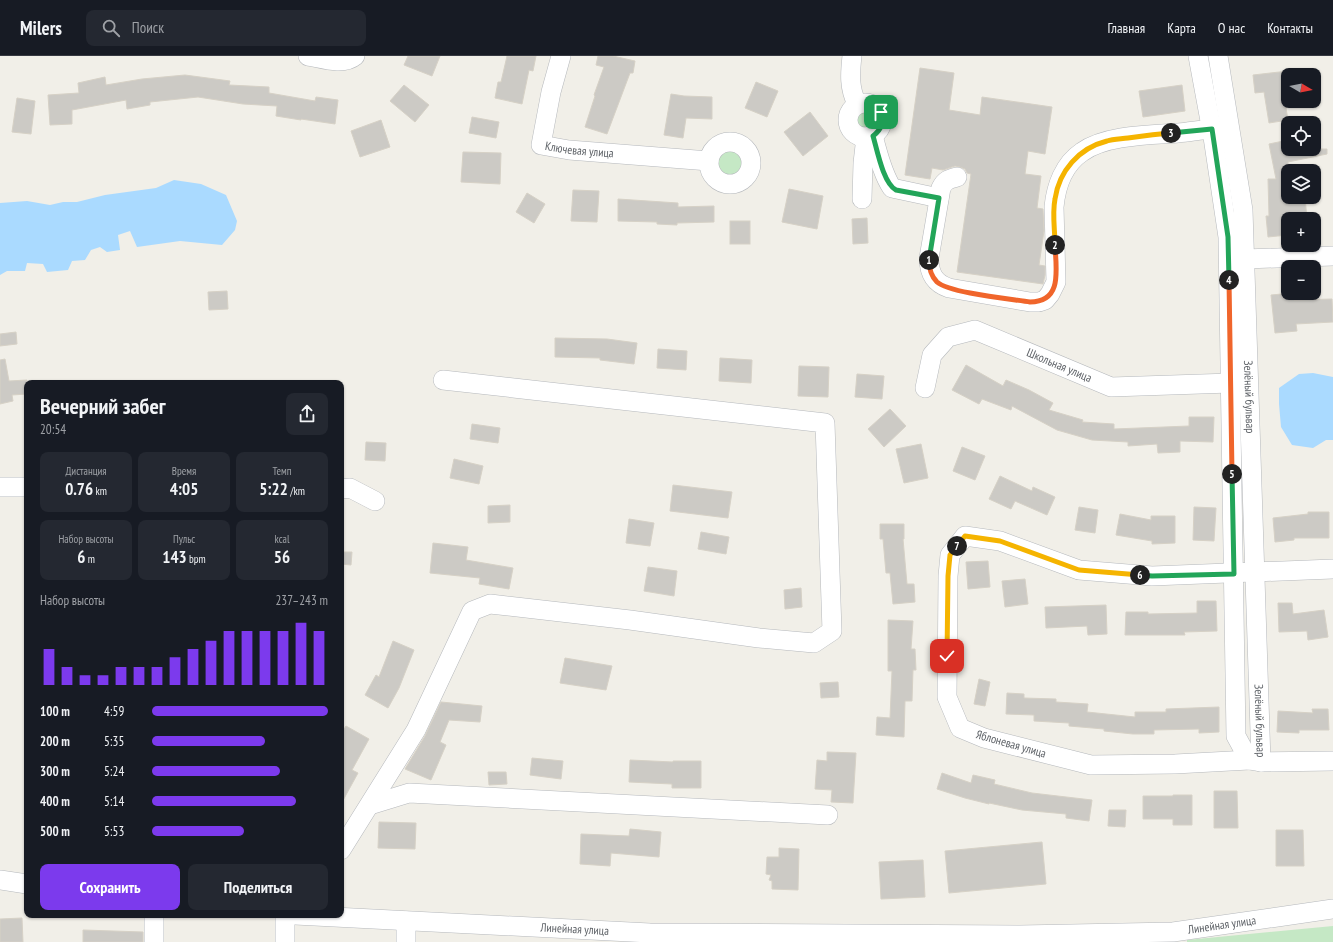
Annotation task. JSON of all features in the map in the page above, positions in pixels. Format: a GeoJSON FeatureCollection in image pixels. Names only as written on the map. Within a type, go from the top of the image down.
{"type":"FeatureCollection","features":[{"type":"Feature","properties":{"kind":"street"},"geometry":{"type":"LineString","coordinates":[[308,56],[340,62],[355,56]]}},
{"type":"Feature","properties":{"kind":"street","name":"Ключевая улица"},"geometry":{"type":"LineString","coordinates":[[561,56],[551,92],[541,145],[569,150],[709,161]]}},
{"type":"Feature","properties":{"kind":"street"},"geometry":{"type":"LineString","coordinates":[[852,56],[850,80],[852,91],[858,104],[852,108],[848,121],[850,128],[854,133],[860,136],[870,136]]}},
{"type":"Feature","properties":{"kind":"street","name":"Зелёный бульвар"},"geometry":{"type":"LineString","coordinates":[[1198,56],[1212,129],[1228,237],[1236,736],[1255,761]]}},
{"type":"Feature","properties":{"kind":"street","name":"Зелёный бульвар"},"geometry":{"type":"LineString","coordinates":[[1218,56],[1243,210],[1255,572],[1255,761]]}},
{"type":"Feature","properties":{"kind":"street"},"geometry":{"type":"LineString","coordinates":[[957,177],[948,179],[944,182],[939,198],[929,258],[931,274],[942,286],[957,290],[1030,302],[1039,302],[1045,300],[1056,282],[1055,198],[1062,176],[1075,159],[1083,152],[1106,141],[1154,134],[1212,129]]}},
{"type":"Feature","properties":{"kind":"street"},"geometry":{"type":"LineString","coordinates":[[870,136],[888,182],[892,188],[939,198]]}},
{"type":"Feature","properties":{"kind":"street"},"geometry":{"type":"LineString","coordinates":[[862,199],[863,163],[870,136]]}},
{"type":"Feature","properties":{"kind":"street"},"geometry":{"type":"LineString","coordinates":[[1245,259],[1333,256]]}},
{"type":"Feature","properties":{"kind":"street","name":"Школьная улица"},"geometry":{"type":"LineString","coordinates":[[925,388],[932,355],[948,336],[975,330],[1112,387],[1231,383]]}},
{"type":"Feature","properties":{"kind":"street"},"geometry":{"type":"LineString","coordinates":[[344,845],[416,730],[472,611],[490,604],[622,619],[759,638],[814,643],[832,631],[825,423],[444,380]]}},
{"type":"Feature","properties":{"kind":"street"},"geometry":{"type":"LineString","coordinates":[[0,487],[24,487]]}},
{"type":"Feature","properties":{"kind":"street"},"geometry":{"type":"LineString","coordinates":[[344,488],[350,488],[375,501]]}},
{"type":"Feature","properties":{"kind":"street","name":"Яблоневая улица"},"geometry":{"type":"LineString","coordinates":[[1234,574],[1152,576],[1079,570],[1000,541],[965,536],[950,555],[948,576],[946,697],[960,728],[984,738],[1091,765],[1255,761]]}},
{"type":"Feature","properties":{"kind":"street"},"geometry":{"type":"LineString","coordinates":[[1234,574],[1333,570]]}},
{"type":"Feature","properties":{"kind":"street"},"geometry":{"type":"LineString","coordinates":[[1255,761],[1333,761]]}},
{"type":"Feature","properties":{"kind":"street"},"geometry":{"type":"LineString","coordinates":[[370,805],[409,793],[828,815]]}},
{"type":"Feature","properties":{"kind":"street"},"geometry":{"type":"LineString","coordinates":[[0,880],[24,884]]}},
{"type":"Feature","properties":{"kind":"street","name":"Линейная улица"},"geometry":{"type":"LineString","coordinates":[[344,918],[406,921],[523,934],[650,937],[1020,939],[1174,937],[1333,909]]}},
{"type":"Feature","properties":{"kind":"street"},"geometry":{"type":"LineString","coordinates":[[154,918],[154,942]]}},
{"type":"Feature","properties":{"kind":"street"},"geometry":{"type":"LineString","coordinates":[[285,918],[285,942]]}},
{"type":"Feature","properties":{"kind":"street"},"geometry":{"type":"LineString","coordinates":[[406,921],[406,942]]}},
{"type":"Feature","properties":{"kind":"green space"},"geometry":{"type":"Polygon","coordinates":[[[865,109],[873,112],[876,120],[873,128],[865,131],[857,128],[854,120],[857,112],[865,109]]]}},
{"type":"Feature","properties":{"kind":"green space"},"geometry":{"type":"Polygon","coordinates":[[[730,150],[739,154],[743,163],[739,172],[730,176],[721,172],[717,163],[721,154],[730,150]]]}},
{"type":"Feature","properties":{"kind":"green space"},"geometry":{"type":"Polygon","coordinates":[[[1333,926],[1333,942],[1187,942],[1187,940],[1333,926]]]}},
{"type":"Feature","properties":{"kind":"water"},"geometry":{"type":"Polygon","coordinates":[[[174,180],[201,184],[226,195],[237,221],[235,230],[222,245],[180,241],[137,247],[130,231],[118,235],[120,250],[107,252],[100,247],[91,250],[85,260],[72,261],[68,270],[47,272],[43,264],[27,263],[25,271],[7,271],[0,275],[0,203],[27,201],[50,205],[63,202],[77,202],[105,195],[156,188],[174,180]]]}},
{"type":"Feature","properties":{"kind":"water"},"geometry":{"type":"Polygon","coordinates":[[[1313,373],[1333,377],[1333,440],[1326,440],[1313,448],[1292,445],[1281,427],[1279,388],[1299,374],[1313,373]]]}},
{"type":"Feature","properties":{"kind":"building"},"geometry":{"type":"Polygon","coordinates":[[[408,56],[440,56],[432,76],[404,65],[408,56]]]}},
{"type":"Feature","properties":{"kind":"building"},"geometry":{"type":"Polygon","coordinates":[[[507,56],[536,56],[533,71],[529,70],[522,104],[495,98],[498,82],[501,82],[507,56]]]}},
{"type":"Feature","properties":{"kind":"building"},"geometry":{"type":"Polygon","coordinates":[[[598,56],[613,56],[635,61],[633,73],[630,73],[607,134],[585,127],[604,67],[596,65],[598,56]]]}},
{"type":"Feature","properties":{"kind":"building"},"geometry":{"type":"Polygon","coordinates":[[[920,68],[954,73],[949,110],[980,115],[982,97],[1052,107],[1045,154],[1028,151],[1025,174],[1041,176],[1037,208],[1043,209],[1044,231],[1039,265],[1045,266],[1043,284],[957,272],[971,174],[967,173],[965,169],[955,166],[943,170],[932,168],[930,179],[905,175],[920,68]]]}},
{"type":"Feature","properties":{"kind":"building"},"geometry":{"type":"Polygon","coordinates":[[[1281,72],[1281,108],[1286,108],[1287,116],[1281,116],[1281,121],[1269,123],[1264,92],[1255,93],[1253,75],[1281,72]]]}},
{"type":"Feature","properties":{"kind":"building"},"geometry":{"type":"Polygon","coordinates":[[[185,75],[230,81],[229,85],[269,87],[269,93],[315,101],[316,97],[338,100],[335,124],[276,116],[277,106],[243,104],[198,97],[150,102],[150,105],[127,109],[126,100],[72,110],[72,124],[50,125],[48,95],[79,93],[78,83],[105,77],[106,85],[142,79],[185,75]]]}},
{"type":"Feature","properties":{"kind":"building"},"geometry":{"type":"Polygon","coordinates":[[[756,82],[778,91],[767,117],[745,108],[756,82]]]}},
{"type":"Feature","properties":{"kind":"building"},"geometry":{"type":"Polygon","coordinates":[[[404,85],[429,105],[415,122],[390,101],[404,85]]]}},
{"type":"Feature","properties":{"kind":"building"},"geometry":{"type":"Polygon","coordinates":[[[1182,85],[1185,111],[1143,117],[1139,91],[1182,85]]]}},
{"type":"Feature","properties":{"kind":"building"},"geometry":{"type":"Polygon","coordinates":[[[671,94],[712,97],[712,119],[686,118],[683,138],[664,135],[671,94]]]}},
{"type":"Feature","properties":{"kind":"building"},"geometry":{"type":"Polygon","coordinates":[[[17,98],[35,101],[31,134],[12,132],[17,98]]]}},
{"type":"Feature","properties":{"kind":"building"},"geometry":{"type":"Polygon","coordinates":[[[810,112],[828,136],[803,156],[784,132],[810,112]]]}},
{"type":"Feature","properties":{"kind":"building"},"geometry":{"type":"Polygon","coordinates":[[[472,117],[499,122],[496,138],[469,133],[472,117]]]}},
{"type":"Feature","properties":{"kind":"building"},"geometry":{"type":"Polygon","coordinates":[[[381,120],[390,147],[360,157],[351,131],[381,120]]]}},
{"type":"Feature","properties":{"kind":"building"},"geometry":{"type":"Polygon","coordinates":[[[1281,141],[1281,156],[1317,156],[1288,162],[1288,164],[1281,164],[1281,204],[1306,204],[1306,212],[1281,212],[1281,236],[1268,237],[1266,216],[1269,216],[1268,179],[1276,179],[1269,144],[1281,141]]]}},
{"type":"Feature","properties":{"kind":"building"},"geometry":{"type":"Polygon","coordinates":[[[1321,149],[1327,149],[1327,154],[1321,155],[1321,149]]]}},
{"type":"Feature","properties":{"kind":"building"},"geometry":{"type":"Polygon","coordinates":[[[463,152],[501,153],[500,184],[461,182],[463,152]]]}},
{"type":"Feature","properties":{"kind":"building"},"geometry":{"type":"Polygon","coordinates":[[[789,189],[823,196],[817,229],[782,222],[789,189]]]}},
{"type":"Feature","properties":{"kind":"building"},"geometry":{"type":"Polygon","coordinates":[[[573,190],[599,191],[597,222],[571,221],[573,190]]]}},
{"type":"Feature","properties":{"kind":"building"},"geometry":{"type":"Polygon","coordinates":[[[527,193],[545,204],[534,223],[516,212],[527,193]]]}},
{"type":"Feature","properties":{"kind":"building"},"geometry":{"type":"Polygon","coordinates":[[[618,199],[678,203],[678,207],[714,206],[714,222],[677,223],[677,225],[657,224],[657,222],[618,221],[618,199]]]}},
{"type":"Feature","properties":{"kind":"building"},"geometry":{"type":"Polygon","coordinates":[[[867,218],[868,243],[853,244],[852,219],[867,218]]]}},
{"type":"Feature","properties":{"kind":"building"},"geometry":{"type":"Polygon","coordinates":[[[730,221],[750,221],[750,244],[730,244],[730,221]]]}},
{"type":"Feature","properties":{"kind":"building"},"geometry":{"type":"Polygon","coordinates":[[[227,291],[228,309],[209,310],[208,292],[227,291]]]}},
{"type":"Feature","properties":{"kind":"building"},"geometry":{"type":"Polygon","coordinates":[[[1281,294],[1281,300],[1332,299],[1333,322],[1296,324],[1297,331],[1275,333],[1271,295],[1281,294]]]}},
{"type":"Feature","properties":{"kind":"building"},"geometry":{"type":"Polygon","coordinates":[[[16,332],[17,344],[0,346],[0,334],[16,332]]]}},
{"type":"Feature","properties":{"kind":"building"},"geometry":{"type":"Polygon","coordinates":[[[555,338],[607,339],[637,343],[634,364],[600,360],[600,358],[555,357],[555,338]]]}},
{"type":"Feature","properties":{"kind":"building"},"geometry":{"type":"Polygon","coordinates":[[[658,349],[687,351],[686,370],[657,368],[658,349]]]}},
{"type":"Feature","properties":{"kind":"building"},"geometry":{"type":"Polygon","coordinates":[[[720,358],[752,360],[751,383],[719,381],[720,358]]]}},
{"type":"Feature","properties":{"kind":"building"},"geometry":{"type":"Polygon","coordinates":[[[5,359],[9,381],[24,380],[24,394],[12,395],[13,401],[0,404],[0,360],[5,359]]]}},
{"type":"Feature","properties":{"kind":"building"},"geometry":{"type":"Polygon","coordinates":[[[966,365],[1003,386],[1006,380],[1053,403],[1049,410],[1083,420],[1082,422],[1114,424],[1114,429],[1189,426],[1189,417],[1214,417],[1213,442],[1180,441],[1180,452],[1158,453],[1157,444],[1128,446],[1128,442],[1092,440],[1057,430],[1012,406],[1011,410],[982,399],[979,404],[952,390],[966,365]]]}},
{"type":"Feature","properties":{"kind":"building"},"geometry":{"type":"Polygon","coordinates":[[[799,366],[829,367],[828,397],[798,396],[799,366]]]}},
{"type":"Feature","properties":{"kind":"building"},"geometry":{"type":"Polygon","coordinates":[[[857,374],[884,376],[882,399],[855,397],[857,374]]]}},
{"type":"Feature","properties":{"kind":"building"},"geometry":{"type":"Polygon","coordinates":[[[890,409],[906,426],[884,447],[868,429],[890,409]]]}},
{"type":"Feature","properties":{"kind":"building"},"geometry":{"type":"Polygon","coordinates":[[[472,424],[500,428],[498,443],[470,439],[472,424]]]}},
{"type":"Feature","properties":{"kind":"building"},"geometry":{"type":"Polygon","coordinates":[[[366,442],[386,443],[385,461],[365,460],[366,442]]]}},
{"type":"Feature","properties":{"kind":"building"},"geometry":{"type":"Polygon","coordinates":[[[921,444],[928,478],[904,483],[896,449],[921,444]]]}},
{"type":"Feature","properties":{"kind":"building"},"geometry":{"type":"Polygon","coordinates":[[[962,447],[985,456],[975,480],[953,471],[962,447]]]}},
{"type":"Feature","properties":{"kind":"building"},"geometry":{"type":"Polygon","coordinates":[[[454,459],[483,466],[479,484],[450,478],[454,459]]]}},
{"type":"Feature","properties":{"kind":"building"},"geometry":{"type":"Polygon","coordinates":[[[1000,476],[1032,491],[1033,487],[1055,497],[1047,515],[1015,501],[1011,509],[989,499],[1000,476]]]}},
{"type":"Feature","properties":{"kind":"building"},"geometry":{"type":"Polygon","coordinates":[[[673,485],[732,492],[728,518],[670,511],[673,485]]]}},
{"type":"Feature","properties":{"kind":"building"},"geometry":{"type":"Polygon","coordinates":[[[510,505],[510,522],[488,523],[488,506],[510,505]]]}},
{"type":"Feature","properties":{"kind":"building"},"geometry":{"type":"Polygon","coordinates":[[[1079,507],[1098,510],[1095,533],[1075,530],[1079,507]]]}},
{"type":"Feature","properties":{"kind":"building"},"geometry":{"type":"Polygon","coordinates":[[[1194,507],[1216,508],[1214,541],[1193,540],[1194,507]]]}},
{"type":"Feature","properties":{"kind":"building"},"geometry":{"type":"Polygon","coordinates":[[[1308,512],[1329,512],[1329,538],[1294,538],[1294,540],[1275,542],[1273,518],[1308,514],[1308,512]]]}},
{"type":"Feature","properties":{"kind":"building"},"geometry":{"type":"Polygon","coordinates":[[[1120,514],[1151,520],[1151,516],[1175,516],[1175,543],[1152,544],[1152,541],[1116,535],[1120,514]]]}},
{"type":"Feature","properties":{"kind":"building"},"geometry":{"type":"Polygon","coordinates":[[[629,519],[654,523],[650,546],[626,543],[629,519]]]}},
{"type":"Feature","properties":{"kind":"building"},"geometry":{"type":"Polygon","coordinates":[[[880,524],[904,524],[903,539],[907,584],[914,584],[915,602],[893,604],[890,573],[886,573],[883,539],[880,539],[880,524]]]}},
{"type":"Feature","properties":{"kind":"building"},"geometry":{"type":"Polygon","coordinates":[[[701,532],[729,537],[726,554],[698,549],[701,532]]]}},
{"type":"Feature","properties":{"kind":"building"},"geometry":{"type":"Polygon","coordinates":[[[433,543],[468,547],[466,560],[513,568],[509,589],[479,584],[480,578],[430,573],[433,543]]]}},
{"type":"Feature","properties":{"kind":"building"},"geometry":{"type":"Polygon","coordinates":[[[344,552],[352,552],[351,565],[344,564],[344,552]]]}},
{"type":"Feature","properties":{"kind":"building"},"geometry":{"type":"Polygon","coordinates":[[[988,561],[990,587],[968,589],[966,562],[988,561]]]}},
{"type":"Feature","properties":{"kind":"building"},"geometry":{"type":"Polygon","coordinates":[[[648,567],[677,571],[674,596],[644,591],[648,567]]]}},
{"type":"Feature","properties":{"kind":"building"},"geometry":{"type":"Polygon","coordinates":[[[1025,579],[1028,604],[1005,607],[1002,581],[1025,579]]]}},
{"type":"Feature","properties":{"kind":"building"},"geometry":{"type":"Polygon","coordinates":[[[801,588],[802,607],[785,609],[784,590],[801,588]]]}},
{"type":"Feature","properties":{"kind":"building"},"geometry":{"type":"Polygon","coordinates":[[[1197,601],[1216,601],[1217,631],[1184,632],[1185,635],[1125,635],[1126,612],[1148,612],[1148,614],[1197,613],[1197,601]]]}},
{"type":"Feature","properties":{"kind":"building"},"geometry":{"type":"Polygon","coordinates":[[[1278,603],[1292,603],[1293,614],[1324,610],[1328,637],[1308,640],[1307,631],[1279,632],[1278,603]]]}},
{"type":"Feature","properties":{"kind":"building"},"geometry":{"type":"Polygon","coordinates":[[[1106,605],[1107,634],[1088,635],[1087,626],[1046,628],[1045,607],[1106,605]]]}},
{"type":"Feature","properties":{"kind":"building"},"geometry":{"type":"Polygon","coordinates":[[[888,620],[913,621],[911,649],[915,649],[916,670],[913,670],[912,701],[905,701],[904,737],[876,735],[877,717],[890,718],[892,671],[888,671],[888,620]]]}},
{"type":"Feature","properties":{"kind":"building"},"geometry":{"type":"Polygon","coordinates":[[[393,641],[414,650],[399,688],[388,708],[365,695],[376,675],[379,677],[393,641]]]}},
{"type":"Feature","properties":{"kind":"building"},"geometry":{"type":"Polygon","coordinates":[[[565,658],[612,666],[606,690],[560,683],[565,658]]]}},
{"type":"Feature","properties":{"kind":"building"},"geometry":{"type":"Polygon","coordinates":[[[979,679],[990,682],[985,706],[974,704],[979,679]]]}},
{"type":"Feature","properties":{"kind":"building"},"geometry":{"type":"Polygon","coordinates":[[[838,682],[839,697],[821,698],[820,683],[838,682]]]}},
{"type":"Feature","properties":{"kind":"building"},"geometry":{"type":"Polygon","coordinates":[[[1007,693],[1024,694],[1024,698],[1056,699],[1056,702],[1088,704],[1087,712],[1135,717],[1135,712],[1166,712],[1166,709],[1219,707],[1219,732],[1199,733],[1199,729],[1154,730],[1154,734],[1133,734],[1104,731],[1104,729],[1069,726],[1069,723],[1034,721],[1034,715],[1006,714],[1007,693]]]}},
{"type":"Feature","properties":{"kind":"building"},"geometry":{"type":"Polygon","coordinates":[[[441,702],[482,706],[480,722],[449,720],[440,742],[446,745],[431,780],[405,769],[425,736],[441,702]]]}},
{"type":"Feature","properties":{"kind":"building"},"geometry":{"type":"Polygon","coordinates":[[[1312,709],[1328,709],[1329,730],[1299,730],[1299,733],[1277,732],[1278,711],[1313,713],[1312,709]]]}},
{"type":"Feature","properties":{"kind":"building"},"geometry":{"type":"Polygon","coordinates":[[[346,726],[369,739],[352,770],[358,773],[344,799],[344,729],[346,726]]]}},
{"type":"Feature","properties":{"kind":"building"},"geometry":{"type":"Polygon","coordinates":[[[827,752],[856,753],[853,803],[831,802],[832,790],[815,789],[817,760],[827,761],[827,752]]]}},
{"type":"Feature","properties":{"kind":"building"},"geometry":{"type":"Polygon","coordinates":[[[532,758],[563,761],[561,779],[530,775],[532,758]]]}},
{"type":"Feature","properties":{"kind":"building"},"geometry":{"type":"Polygon","coordinates":[[[630,760],[673,762],[701,761],[701,788],[672,788],[672,784],[629,782],[630,760]]]}},
{"type":"Feature","properties":{"kind":"building"},"geometry":{"type":"Polygon","coordinates":[[[488,772],[506,772],[507,784],[489,785],[488,772]]]}},
{"type":"Feature","properties":{"kind":"building"},"geometry":{"type":"Polygon","coordinates":[[[942,773],[971,783],[973,775],[995,780],[994,784],[1032,793],[1092,800],[1089,821],[1066,818],[1066,814],[1022,810],[989,804],[937,789],[942,773]]]}},
{"type":"Feature","properties":{"kind":"building"},"geometry":{"type":"Polygon","coordinates":[[[1214,791],[1237,791],[1238,828],[1214,828],[1214,791]]]}},
{"type":"Feature","properties":{"kind":"building"},"geometry":{"type":"Polygon","coordinates":[[[1192,795],[1192,825],[1173,825],[1173,819],[1143,819],[1143,796],[1192,795]]]}},
{"type":"Feature","properties":{"kind":"building"},"geometry":{"type":"Polygon","coordinates":[[[1109,810],[1126,810],[1125,827],[1108,826],[1109,810]]]}},
{"type":"Feature","properties":{"kind":"building"},"geometry":{"type":"Polygon","coordinates":[[[379,822],[416,823],[415,849],[378,848],[379,822]]]}},
{"type":"Feature","properties":{"kind":"building"},"geometry":{"type":"Polygon","coordinates":[[[630,829],[661,832],[659,857],[611,853],[610,866],[580,864],[581,834],[629,836],[630,829]]]}},
{"type":"Feature","properties":{"kind":"building"},"geometry":{"type":"Polygon","coordinates":[[[1276,830],[1303,830],[1304,866],[1276,866],[1276,830]]]}},
{"type":"Feature","properties":{"kind":"building"},"geometry":{"type":"Polygon","coordinates":[[[1042,842],[1046,884],[949,893],[945,851],[1042,842]]]}},
{"type":"Feature","properties":{"kind":"building"},"geometry":{"type":"Polygon","coordinates":[[[779,848],[799,849],[798,890],[772,889],[772,881],[769,880],[771,875],[766,874],[767,857],[779,857],[779,848]]]}},
{"type":"Feature","properties":{"kind":"building"},"geometry":{"type":"Polygon","coordinates":[[[923,860],[925,897],[881,899],[879,862],[923,860]]]}},
{"type":"Feature","properties":{"kind":"building"},"geometry":{"type":"Polygon","coordinates":[[[22,918],[23,942],[0,942],[0,919],[22,918]]]}},
{"type":"Feature","properties":{"kind":"building"},"geometry":{"type":"Polygon","coordinates":[[[83,930],[143,932],[143,942],[83,942],[83,930]]]}},
{"type":"Feature","properties":{"kind":"route"},"geometry":{"type":"LineString","coordinates":[[881,112],[883,119],[882,125],[873,136],[881,164],[892,188],[939,198],[929,266],[931,274],[942,286],[957,290],[1030,302],[1045,300],[1054,288],[1056,282],[1054,207],[1058,186],[1062,176],[1075,159],[1083,152],[1106,141],[1154,134],[1212,129],[1228,237],[1234,574],[1152,576],[1079,570],[1000,541],[965,536],[950,555],[948,576],[947,656]]}}]}
